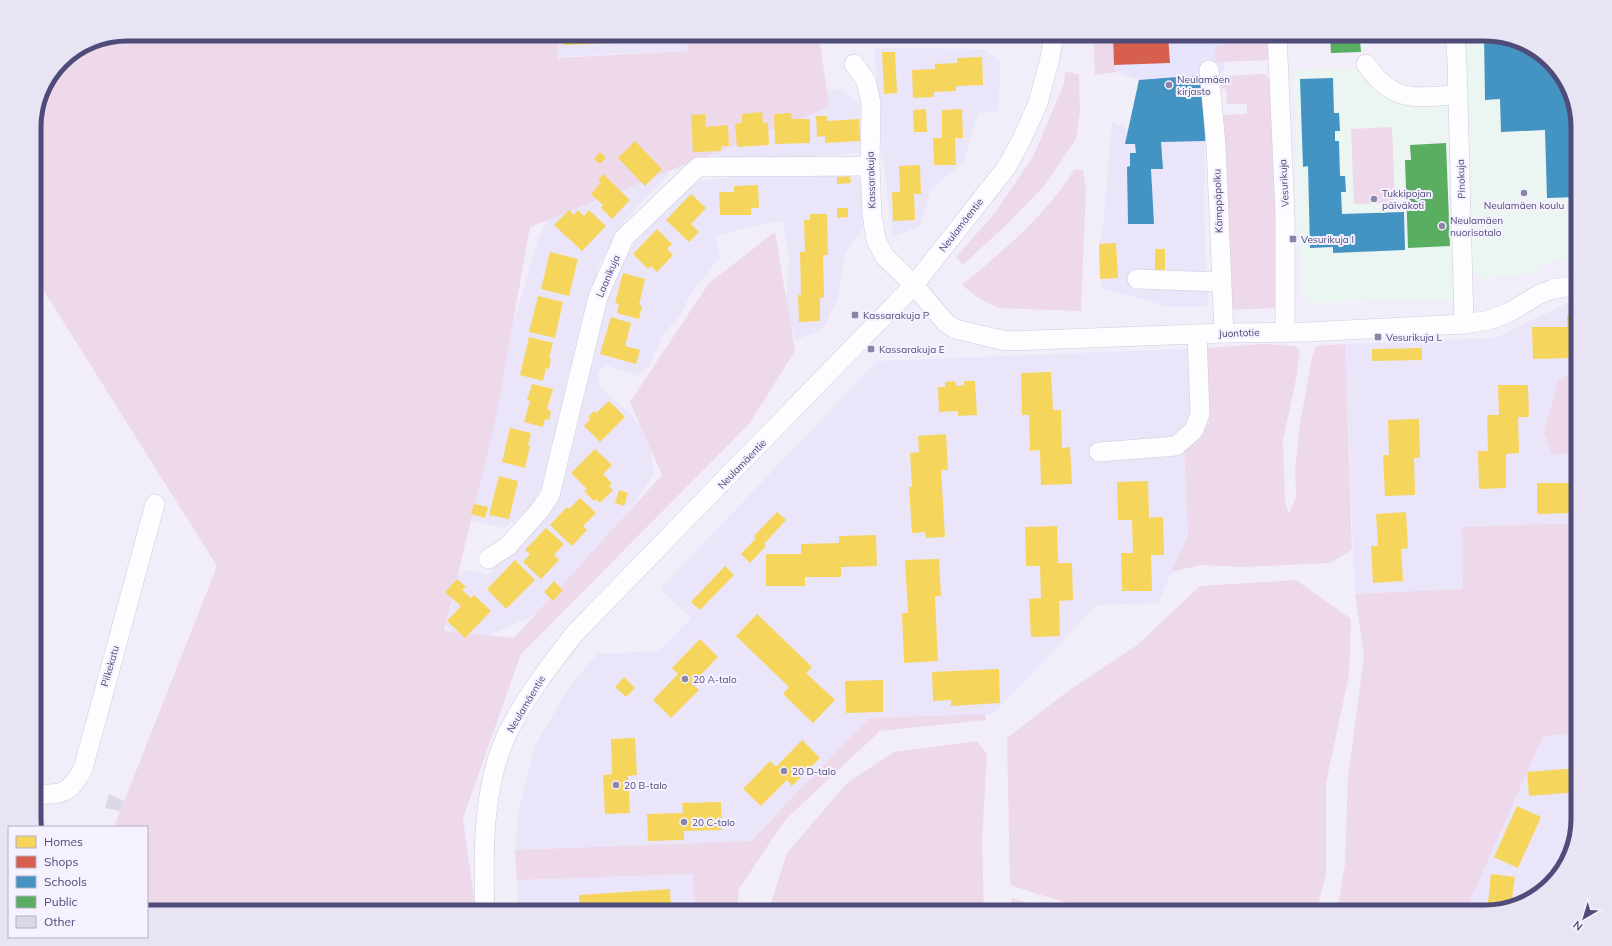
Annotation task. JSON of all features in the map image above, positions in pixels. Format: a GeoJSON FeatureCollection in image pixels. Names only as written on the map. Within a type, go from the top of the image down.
{"type":"FeatureCollection","features":[{"type":"Feature","properties":{"kind":"street","name":"Neulamäentie"},"geometry":{"type":"LineString","coordinates":[[485,905],[486,812],[496,766],[508,733],[539,679],[575,634],[914,285],[1006,168],[1022,139],[1038,103],[1050,58],[1053,41]]}},
{"type":"Feature","properties":{"kind":"street","name":"Vesurikuja"},"geometry":{"type":"LineString","coordinates":[[1277,41],[1285,215],[1285,331]]}},
{"type":"Feature","properties":{"kind":"street","name":"Pinokuja"},"geometry":{"type":"LineString","coordinates":[[1454,41],[1458,95],[1464,324]]}},
{"type":"Feature","properties":{"kind":"street","name":"Kassarakuja"},"geometry":{"type":"LineString","coordinates":[[854,64],[866,80],[871,103],[870,166],[872,214],[876,240],[884,257],[914,285]]}},
{"type":"Feature","properties":{"kind":"street"},"geometry":{"type":"LineString","coordinates":[[1366,64],[1373,75],[1397,94],[1411,97],[1458,95]]}},
{"type":"Feature","properties":{"kind":"street","name":"Kämppäpolku"},"geometry":{"type":"LineString","coordinates":[[1209,70],[1216,145],[1224,333]]}},
{"type":"Feature","properties":{"kind":"street","name":"Laanikuja"},"geometry":{"type":"LineString","coordinates":[[488,559],[508,546],[540,510],[550,495],[598,297],[624,238],[698,167],[870,166]]}},
{"type":"Feature","properties":{"kind":"street"},"geometry":{"type":"LineString","coordinates":[[1137,278],[1221,282]]}},
{"type":"Feature","properties":{"kind":"street","name":"Juontotie"},"geometry":{"type":"LineString","coordinates":[[914,285],[937,314],[955,329],[1006,341],[1285,331],[1307,332],[1464,324],[1489,320],[1510,312],[1553,289],[1571,286]]}},
{"type":"Feature","properties":{"kind":"street"},"geometry":{"type":"LineString","coordinates":[[1099,452],[1176,446],[1194,430],[1200,414],[1197,334]]}},
{"type":"Feature","properties":{"kind":"street","name":"Pilkekatu"},"geometry":{"type":"LineString","coordinates":[[41,794],[51,795],[64,792],[74,785],[83,769],[155,504]]}},
{"type":"Feature","properties":{"kind":"shaded area"},"geometry":{"type":"Polygon","coordinates":[[[127,41],[557,41],[558,58],[688,51],[688,41],[803,41],[820,43],[829,107],[530,227],[496,418],[444,631],[514,638],[662,475],[630,402],[709,283],[775,232],[795,351],[749,424],[521,654],[463,818],[475,905],[148,905],[148,826],[114,826],[217,566],[41,286],[41,122],[44,105],[50,89],[62,70],[70,62],[94,48],[111,43],[127,41]]]}},
{"type":"Feature","properties":{"kind":"shaded area"},"geometry":{"type":"Polygon","coordinates":[[[551,41],[690,41],[688,51],[552,57],[551,41]]]}},
{"type":"Feature","properties":{"kind":"shaded area"},"geometry":{"type":"Polygon","coordinates":[[[795,41],[845,41],[833,43],[795,41]]]}},
{"type":"Feature","properties":{"kind":"shaded area"},"geometry":{"type":"Polygon","coordinates":[[[1093,41],[1113,41],[1115,72],[1095,75],[1093,41]]]}},
{"type":"Feature","properties":{"kind":"shaded area"},"geometry":{"type":"Polygon","coordinates":[[[1113,41],[1223,41],[1224,70],[1217,76],[1216,145],[1205,141],[1161,142],[1129,130],[1139,80],[1115,72],[1113,41]]]}},
{"type":"Feature","properties":{"kind":"shaded area"},"geometry":{"type":"Polygon","coordinates":[[[1223,41],[1272,41],[1271,60],[1218,62],[1215,58],[1215,47],[1223,45],[1223,41]]]}},
{"type":"Feature","properties":{"kind":"shaded area","name":"Neulamäen koulu"},"geometry":{"type":"Polygon","coordinates":[[[1463,41],[1485,41],[1507,44],[1528,53],[1546,66],[1562,89],[1571,122],[1571,259],[1551,260],[1533,273],[1486,279],[1472,270],[1463,41]]]}},
{"type":"Feature","properties":{"kind":"shaded area"},"geometry":{"type":"Polygon","coordinates":[[[874,48],[983,49],[1001,62],[998,111],[978,113],[963,163],[931,189],[920,226],[893,237],[883,160],[874,48]]]}},
{"type":"Feature","properties":{"kind":"shaded area","name":"Tukkipojan päiväkoti"},"geometry":{"type":"Polygon","coordinates":[[[1359,69],[1446,101],[1453,299],[1310,303],[1300,294],[1294,70],[1359,69]]]}},
{"type":"Feature","properties":{"kind":"shaded area"},"geometry":{"type":"Polygon","coordinates":[[[1065,71],[1079,75],[1080,112],[1076,139],[1045,185],[1005,226],[963,265],[956,257],[994,214],[1033,157],[1064,84],[1065,71]]]}},
{"type":"Feature","properties":{"kind":"shaded area"},"geometry":{"type":"Polygon","coordinates":[[[1265,74],[1272,81],[1278,308],[1226,310],[1218,115],[1247,114],[1247,104],[1227,104],[1226,89],[1218,88],[1218,78],[1222,76],[1265,74]]]}},
{"type":"Feature","properties":{"kind":"shaded area"},"geometry":{"type":"Polygon","coordinates":[[[843,89],[863,109],[864,142],[858,153],[686,165],[678,110],[843,89]]]}},
{"type":"Feature","properties":{"kind":"shaded area"},"geometry":{"type":"Polygon","coordinates":[[[1112,122],[1161,142],[1205,141],[1204,210],[1208,306],[1170,307],[1101,288],[1099,244],[1103,229],[1112,122]]]}},
{"type":"Feature","properties":{"kind":"shaded area"},"geometry":{"type":"Polygon","coordinates":[[[1392,127],[1395,203],[1354,204],[1351,129],[1392,127]]]}},
{"type":"Feature","properties":{"kind":"shaded area"},"geometry":{"type":"Polygon","coordinates":[[[668,158],[667,176],[623,222],[599,266],[587,308],[545,481],[528,512],[504,528],[465,519],[501,363],[539,237],[566,183],[668,158]]]}},
{"type":"Feature","properties":{"kind":"shaded area"},"geometry":{"type":"Polygon","coordinates":[[[846,169],[864,184],[869,200],[861,230],[845,253],[838,299],[822,330],[796,340],[785,312],[789,259],[783,221],[752,226],[715,236],[720,257],[691,293],[680,316],[662,335],[650,365],[637,376],[606,365],[597,372],[601,389],[631,414],[649,440],[654,474],[619,525],[574,572],[561,599],[543,611],[465,646],[440,618],[438,590],[466,570],[487,575],[556,497],[611,284],[633,245],[671,204],[699,181],[759,174],[846,169]]]}},
{"type":"Feature","properties":{"kind":"shaded area"},"geometry":{"type":"Polygon","coordinates":[[[1074,170],[1083,170],[1086,188],[1081,311],[998,308],[977,297],[962,285],[1023,232],[1063,187],[1074,170]]]}},
{"type":"Feature","properties":{"kind":"shaded area"},"geometry":{"type":"Polygon","coordinates":[[[1571,301],[1571,523],[1462,527],[1464,590],[1355,594],[1345,344],[1495,338],[1571,301]]]}},
{"type":"Feature","properties":{"kind":"shaded area"},"geometry":{"type":"Polygon","coordinates":[[[1263,344],[1294,346],[1300,350],[1296,379],[1283,440],[1285,502],[1289,514],[1296,497],[1295,469],[1300,424],[1312,357],[1316,346],[1345,344],[1352,550],[1330,563],[1242,567],[1201,565],[1171,572],[1188,536],[1184,448],[1209,423],[1207,348],[1263,344]]]}},
{"type":"Feature","properties":{"kind":"shaded area"},"geometry":{"type":"Polygon","coordinates":[[[1207,348],[1209,423],[1184,448],[1188,536],[1158,603],[1097,605],[993,714],[869,718],[751,841],[515,850],[518,813],[535,746],[568,689],[597,654],[659,651],[691,618],[660,589],[877,361],[1207,348]]]}},
{"type":"Feature","properties":{"kind":"shaded area"},"geometry":{"type":"Polygon","coordinates":[[[1571,372],[1571,452],[1553,456],[1544,432],[1558,381],[1571,372]]]}},
{"type":"Feature","properties":{"kind":"shaded area"},"geometry":{"type":"Polygon","coordinates":[[[1571,523],[1571,734],[1543,736],[1468,905],[1338,905],[1345,864],[1348,777],[1364,656],[1355,594],[1463,589],[1462,527],[1571,523]]]}},
{"type":"Feature","properties":{"kind":"shaded area"},"geometry":{"type":"Polygon","coordinates":[[[1296,580],[1351,619],[1349,675],[1326,783],[1326,875],[1318,905],[1073,905],[1010,885],[1007,738],[1068,691],[1136,646],[1200,586],[1296,580]]]}},
{"type":"Feature","properties":{"kind":"shaded area"},"geometry":{"type":"Polygon","coordinates":[[[985,714],[986,720],[880,731],[785,820],[739,889],[738,905],[695,905],[693,874],[517,880],[515,850],[751,841],[869,718],[985,714]]]}},
{"type":"Feature","properties":{"kind":"shaded area"},"geometry":{"type":"Polygon","coordinates":[[[1571,733],[1571,819],[1568,841],[1564,852],[1559,862],[1546,880],[1528,893],[1507,902],[1485,905],[1468,905],[1543,735],[1571,733]]]}},
{"type":"Feature","properties":{"kind":"shaded area"},"geometry":{"type":"Polygon","coordinates":[[[977,741],[987,754],[982,842],[984,905],[770,905],[787,853],[847,783],[894,752],[977,741]]]}},
{"type":"Feature","properties":{"kind":"shaded area"},"geometry":{"type":"Polygon","coordinates":[[[694,874],[695,905],[517,905],[517,880],[694,874]]]}},
{"type":"Feature","properties":{"kind":"shaded area"},"geometry":{"type":"Polygon","coordinates":[[[1012,898],[1034,905],[1011,905],[1012,898]]]}},
{"type":"Feature","properties":{"kind":"building: Homes"},"geometry":{"type":"Polygon","coordinates":[[[564,41],[635,41],[635,42],[564,45],[564,41]]]}},
{"type":"Feature","properties":{"kind":"building: Homes"},"geometry":{"type":"Polygon","coordinates":[[[882,52],[895,52],[897,93],[884,94],[882,52]]]}},
{"type":"Feature","properties":{"kind":"building: Homes"},"geometry":{"type":"Polygon","coordinates":[[[982,57],[983,85],[956,86],[956,91],[934,92],[934,97],[913,98],[912,70],[935,69],[935,64],[957,63],[957,58],[982,57]]]}},
{"type":"Feature","properties":{"kind":"building: Homes"},"geometry":{"type":"Polygon","coordinates":[[[926,109],[927,132],[914,132],[913,110],[926,109]]]}},
{"type":"Feature","properties":{"kind":"building: Homes"},"geometry":{"type":"Polygon","coordinates":[[[962,109],[963,138],[955,138],[956,165],[934,165],[933,138],[942,138],[942,110],[962,109]]]}},
{"type":"Feature","properties":{"kind":"building: Homes"},"geometry":{"type":"Polygon","coordinates":[[[762,112],[763,123],[768,123],[769,145],[737,147],[735,124],[742,123],[742,114],[762,112]]]}},
{"type":"Feature","properties":{"kind":"building: Homes"},"geometry":{"type":"Polygon","coordinates":[[[791,113],[792,119],[810,119],[810,143],[775,144],[774,114],[791,113]]]}},
{"type":"Feature","properties":{"kind":"building: Homes"},"geometry":{"type":"Polygon","coordinates":[[[705,114],[706,127],[728,125],[729,146],[721,146],[721,151],[693,152],[691,115],[705,114]]]}},
{"type":"Feature","properties":{"kind":"building: Homes"},"geometry":{"type":"Polygon","coordinates":[[[816,116],[827,116],[827,121],[859,119],[860,141],[825,143],[825,136],[817,137],[816,116]]]}},
{"type":"Feature","properties":{"kind":"building: Homes"},"geometry":{"type":"Polygon","coordinates":[[[635,141],[662,169],[645,186],[618,158],[635,141]]]}},
{"type":"Feature","properties":{"kind":"building: Homes"},"geometry":{"type":"Polygon","coordinates":[[[600,152],[606,158],[600,164],[594,159],[600,152]]]}},
{"type":"Feature","properties":{"kind":"building: Homes"},"geometry":{"type":"Polygon","coordinates":[[[920,165],[921,194],[914,194],[915,220],[893,221],[892,192],[900,192],[899,166],[920,165]]]}},
{"type":"Feature","properties":{"kind":"building: Homes"},"geometry":{"type":"Polygon","coordinates":[[[603,174],[630,200],[612,219],[601,208],[603,205],[591,194],[601,182],[598,180],[603,174]]]}},
{"type":"Feature","properties":{"kind":"building: Homes"},"geometry":{"type":"Polygon","coordinates":[[[850,176],[851,183],[837,184],[837,177],[850,176]]]}},
{"type":"Feature","properties":{"kind":"building: Homes"},"geometry":{"type":"Polygon","coordinates":[[[758,185],[759,208],[751,208],[751,215],[720,215],[719,192],[734,192],[734,186],[758,185]]]}},
{"type":"Feature","properties":{"kind":"building: Homes"},"geometry":{"type":"Polygon","coordinates":[[[691,194],[706,208],[691,224],[699,232],[689,242],[666,220],[691,194]]]}},
{"type":"Feature","properties":{"kind":"building: Homes"},"geometry":{"type":"Polygon","coordinates":[[[837,208],[848,208],[848,217],[837,218],[837,208]]]}},
{"type":"Feature","properties":{"kind":"building: Homes"},"geometry":{"type":"Polygon","coordinates":[[[569,210],[574,215],[578,210],[584,216],[589,210],[606,226],[582,251],[554,225],[569,210]]]}},
{"type":"Feature","properties":{"kind":"building: Homes"},"geometry":{"type":"Polygon","coordinates":[[[810,214],[827,214],[828,255],[823,255],[824,297],[820,298],[820,321],[799,322],[798,295],[801,295],[800,252],[805,252],[804,220],[810,220],[810,214]]]}},
{"type":"Feature","properties":{"kind":"building: Homes"},"geometry":{"type":"Polygon","coordinates":[[[657,229],[672,244],[667,249],[673,255],[657,272],[651,266],[648,269],[633,254],[657,229]]]}},
{"type":"Feature","properties":{"kind":"building: Homes"},"geometry":{"type":"Polygon","coordinates":[[[1116,243],[1118,278],[1100,279],[1099,244],[1116,243]]]}},
{"type":"Feature","properties":{"kind":"building: Homes"},"geometry":{"type":"Polygon","coordinates":[[[1155,249],[1165,249],[1165,275],[1155,275],[1155,249]]]}},
{"type":"Feature","properties":{"kind":"building: Homes"},"geometry":{"type":"Polygon","coordinates":[[[550,252],[578,259],[569,296],[541,289],[550,252]]]}},
{"type":"Feature","properties":{"kind":"building: Homes"},"geometry":{"type":"Polygon","coordinates":[[[623,273],[645,279],[639,305],[642,306],[639,319],[617,313],[619,304],[615,303],[623,273]]]}},
{"type":"Feature","properties":{"kind":"building: Homes"},"geometry":{"type":"Polygon","coordinates":[[[538,296],[563,302],[555,338],[529,332],[538,296]]]}},
{"type":"Feature","properties":{"kind":"building: Homes"},"geometry":{"type":"Polygon","coordinates":[[[1567,315],[1571,315],[1571,342],[1569,342],[1569,358],[1533,359],[1532,327],[1567,327],[1567,315]]]}},
{"type":"Feature","properties":{"kind":"building: Homes"},"geometry":{"type":"Polygon","coordinates":[[[611,317],[631,323],[625,346],[640,350],[636,364],[600,354],[611,317]]]}},
{"type":"Feature","properties":{"kind":"building: Homes"},"geometry":{"type":"Polygon","coordinates":[[[529,337],[553,343],[549,358],[551,359],[549,369],[546,368],[543,381],[520,375],[529,337]]]}},
{"type":"Feature","properties":{"kind":"building: Homes"},"geometry":{"type":"Polygon","coordinates":[[[1422,348],[1422,360],[1372,361],[1372,349],[1422,348]]]}},
{"type":"Feature","properties":{"kind":"building: Homes"},"geometry":{"type":"Polygon","coordinates":[[[1051,372],[1053,410],[1061,410],[1062,448],[1070,447],[1072,484],[1041,485],[1040,450],[1030,451],[1029,415],[1022,415],[1021,373],[1051,372]]]}},
{"type":"Feature","properties":{"kind":"building: Homes"},"geometry":{"type":"Polygon","coordinates":[[[955,381],[956,386],[964,385],[964,381],[975,381],[977,415],[958,416],[958,411],[939,412],[938,387],[945,387],[945,382],[955,381]]]}},
{"type":"Feature","properties":{"kind":"building: Homes"},"geometry":{"type":"Polygon","coordinates":[[[532,384],[553,389],[547,409],[551,411],[549,420],[545,419],[543,427],[524,422],[530,401],[527,400],[532,384]]]}},
{"type":"Feature","properties":{"kind":"building: Homes"},"geometry":{"type":"Polygon","coordinates":[[[1498,385],[1528,385],[1529,417],[1518,417],[1519,453],[1506,454],[1506,488],[1479,489],[1478,451],[1488,451],[1487,415],[1499,415],[1498,385]]]}},
{"type":"Feature","properties":{"kind":"building: Homes"},"geometry":{"type":"Polygon","coordinates":[[[609,401],[625,417],[600,442],[584,426],[590,419],[588,417],[594,411],[596,413],[609,401]]]}},
{"type":"Feature","properties":{"kind":"building: Homes"},"geometry":{"type":"Polygon","coordinates":[[[1419,419],[1420,458],[1414,458],[1415,495],[1385,496],[1383,455],[1389,455],[1388,420],[1419,419]]]}},
{"type":"Feature","properties":{"kind":"building: Homes"},"geometry":{"type":"Polygon","coordinates":[[[510,428],[531,433],[528,445],[530,446],[525,468],[502,462],[510,428]]]}},
{"type":"Feature","properties":{"kind":"building: Homes"},"geometry":{"type":"Polygon","coordinates":[[[946,434],[948,470],[941,470],[945,537],[926,538],[925,532],[912,533],[909,487],[912,487],[910,453],[919,452],[918,436],[946,434]]]}},
{"type":"Feature","properties":{"kind":"building: Homes"},"geometry":{"type":"Polygon","coordinates":[[[595,449],[612,465],[603,474],[612,483],[609,486],[613,490],[600,503],[596,499],[594,501],[584,491],[587,489],[571,473],[595,449]]]}},
{"type":"Feature","properties":{"kind":"building: Homes"},"geometry":{"type":"Polygon","coordinates":[[[499,476],[518,481],[509,519],[489,515],[499,476]]]}},
{"type":"Feature","properties":{"kind":"building: Homes"},"geometry":{"type":"Polygon","coordinates":[[[1148,481],[1149,518],[1163,517],[1164,555],[1151,555],[1152,591],[1122,591],[1121,553],[1133,553],[1132,520],[1118,520],[1117,482],[1148,481]]]}},
{"type":"Feature","properties":{"kind":"building: Homes"},"geometry":{"type":"Polygon","coordinates":[[[1537,483],[1571,483],[1571,513],[1537,514],[1537,483]]]}},
{"type":"Feature","properties":{"kind":"building: Homes"},"geometry":{"type":"Polygon","coordinates":[[[619,490],[628,493],[624,506],[615,503],[619,490]]]}},
{"type":"Feature","properties":{"kind":"building: Homes"},"geometry":{"type":"Polygon","coordinates":[[[580,498],[596,513],[583,526],[587,530],[572,546],[550,525],[567,507],[569,509],[580,498]]]}},
{"type":"Feature","properties":{"kind":"building: Homes"},"geometry":{"type":"Polygon","coordinates":[[[474,504],[488,507],[485,518],[471,514],[474,504]]]}},
{"type":"Feature","properties":{"kind":"building: Homes"},"geometry":{"type":"Polygon","coordinates":[[[777,512],[786,520],[764,544],[766,546],[750,563],[741,554],[756,538],[754,536],[777,512]]]}},
{"type":"Feature","properties":{"kind":"building: Homes"},"geometry":{"type":"Polygon","coordinates":[[[1406,512],[1408,548],[1401,549],[1403,581],[1373,583],[1371,546],[1378,546],[1376,514],[1406,512]]]}},
{"type":"Feature","properties":{"kind":"building: Homes"},"geometry":{"type":"Polygon","coordinates":[[[1057,526],[1058,563],[1072,563],[1073,600],[1059,601],[1060,636],[1031,637],[1029,599],[1041,598],[1040,566],[1026,566],[1025,527],[1057,526]]]}},
{"type":"Feature","properties":{"kind":"building: Homes"},"geometry":{"type":"Polygon","coordinates":[[[546,528],[564,544],[554,555],[559,560],[541,579],[523,562],[530,554],[525,550],[546,528]]]}},
{"type":"Feature","properties":{"kind":"building: Homes"},"geometry":{"type":"Polygon","coordinates":[[[876,535],[877,566],[841,567],[841,577],[805,577],[805,586],[766,586],[766,554],[801,554],[801,544],[839,543],[839,536],[876,535]]]}},
{"type":"Feature","properties":{"kind":"building: Homes"},"geometry":{"type":"Polygon","coordinates":[[[939,559],[941,596],[935,596],[938,661],[904,663],[902,613],[908,613],[905,560],[939,559]]]}},
{"type":"Feature","properties":{"kind":"building: Homes"},"geometry":{"type":"Polygon","coordinates":[[[515,560],[535,580],[506,609],[487,589],[515,560]]]}},
{"type":"Feature","properties":{"kind":"building: Homes"},"geometry":{"type":"Polygon","coordinates":[[[725,566],[734,575],[700,610],[691,602],[725,566]]]}},
{"type":"Feature","properties":{"kind":"building: Homes"},"geometry":{"type":"Polygon","coordinates":[[[457,579],[466,587],[462,590],[471,598],[474,595],[491,611],[465,638],[447,621],[461,606],[445,592],[457,579]]]}},
{"type":"Feature","properties":{"kind":"building: Homes"},"geometry":{"type":"Polygon","coordinates":[[[554,581],[563,590],[553,601],[544,592],[554,581]]]}},
{"type":"Feature","properties":{"kind":"building: Homes"},"geometry":{"type":"Polygon","coordinates":[[[757,614],[812,667],[806,673],[835,700],[813,723],[783,694],[789,687],[736,636],[757,614]]]}},
{"type":"Feature","properties":{"kind":"building: Homes","name":"20 A-talo"},"geometry":{"type":"Polygon","coordinates":[[[700,639],[718,657],[692,684],[699,690],[671,718],[653,700],[678,674],[672,668],[700,639]]]}},
{"type":"Feature","properties":{"kind":"building: Homes"},"geometry":{"type":"Polygon","coordinates":[[[999,669],[1000,703],[951,706],[951,700],[933,701],[932,672],[999,669]]]}},
{"type":"Feature","properties":{"kind":"building: Homes"},"geometry":{"type":"Polygon","coordinates":[[[624,677],[635,688],[626,697],[615,687],[624,677]]]}},
{"type":"Feature","properties":{"kind":"building: Homes"},"geometry":{"type":"Polygon","coordinates":[[[883,680],[883,712],[846,713],[845,681],[883,680]]]}},
{"type":"Feature","properties":{"kind":"building: Homes","name":"20 B-talo"},"geometry":{"type":"Polygon","coordinates":[[[635,738],[637,775],[628,776],[630,813],[605,814],[603,775],[612,774],[611,739],[635,738]]]}},
{"type":"Feature","properties":{"kind":"building: Homes","name":"20 D-talo"},"geometry":{"type":"Polygon","coordinates":[[[802,740],[820,758],[792,786],[787,780],[761,806],[743,789],[770,761],[776,767],[802,740]]]}},
{"type":"Feature","properties":{"kind":"building: Homes"},"geometry":{"type":"Polygon","coordinates":[[[1571,769],[1571,793],[1529,796],[1527,772],[1571,769]]]}},
{"type":"Feature","properties":{"kind":"building: Homes","name":"20 C-talo"},"geometry":{"type":"Polygon","coordinates":[[[721,802],[722,830],[684,831],[684,840],[648,841],[647,814],[683,813],[682,803],[721,802]]]}},
{"type":"Feature","properties":{"kind":"building: Homes"},"geometry":{"type":"Polygon","coordinates":[[[1517,806],[1541,817],[1518,868],[1494,857],[1517,806]]]}},
{"type":"Feature","properties":{"kind":"building: Homes"},"geometry":{"type":"Polygon","coordinates":[[[1491,874],[1515,877],[1512,900],[1488,905],[1491,874]]]}},
{"type":"Feature","properties":{"kind":"building: Homes"},"geometry":{"type":"Polygon","coordinates":[[[670,889],[671,905],[580,905],[579,895],[670,889]]]}},
{"type":"Feature","properties":{"kind":"building: Shops"},"geometry":{"type":"Polygon","coordinates":[[[1113,41],[1168,41],[1170,63],[1114,65],[1113,41]]]}},
{"type":"Feature","properties":{"kind":"building: Schools"},"geometry":{"type":"Polygon","coordinates":[[[1484,41],[1507,44],[1518,48],[1528,53],[1546,66],[1562,89],[1569,111],[1571,122],[1571,197],[1547,198],[1545,130],[1501,132],[1500,99],[1485,100],[1484,41]]]}},
{"type":"Feature","properties":{"kind":"building: Schools"},"geometry":{"type":"Polygon","coordinates":[[[1204,75],[1205,141],[1161,142],[1163,169],[1151,169],[1154,224],[1128,224],[1127,167],[1130,166],[1130,153],[1136,153],[1135,144],[1125,144],[1139,80],[1204,75]]]}},
{"type":"Feature","properties":{"kind":"building: Schools"},"geometry":{"type":"Polygon","coordinates":[[[1333,78],[1334,113],[1339,113],[1340,131],[1335,131],[1335,141],[1339,141],[1340,176],[1345,176],[1346,192],[1341,192],[1342,214],[1404,212],[1405,250],[1333,253],[1333,247],[1310,248],[1308,166],[1303,167],[1300,79],[1333,78]]]}},
{"type":"Feature","properties":{"kind":"building: Public"},"geometry":{"type":"Polygon","coordinates":[[[1330,41],[1360,41],[1361,52],[1331,53],[1330,41]]]}},
{"type":"Feature","properties":{"kind":"building: Public"},"geometry":{"type":"Polygon","coordinates":[[[1446,143],[1450,246],[1408,248],[1405,160],[1411,160],[1410,145],[1446,143]]]}},
{"type":"Feature","properties":{"kind":"building: Other"},"geometry":{"type":"Polygon","coordinates":[[[109,794],[124,801],[120,811],[105,808],[109,794]]]}},
{"type":"Feature","properties":{"kind":"place","name":"Neulamäen kirjasto"},"geometry":{"type":"Point","coordinates":[1169,85]}},
{"type":"Feature","properties":{"kind":"place","name":"Neulamäen koulu"},"geometry":{"type":"Point","coordinates":[1524,193]}},
{"type":"Feature","properties":{"kind":"place","name":"Tukkipojan päiväkoti"},"geometry":{"type":"Point","coordinates":[1374,199]}},
{"type":"Feature","properties":{"kind":"place","name":"Neulamäen nuorisotalo"},"geometry":{"type":"Point","coordinates":[1442,226]}},
{"type":"Feature","properties":{"kind":"place","name":"Vesurikuja I"},"geometry":{"type":"Point","coordinates":[1293,239]}},
{"type":"Feature","properties":{"kind":"place","name":"Kassarakuja P"},"geometry":{"type":"Point","coordinates":[855,315]}},
{"type":"Feature","properties":{"kind":"place","name":"Vesurikuja L"},"geometry":{"type":"Point","coordinates":[1378,337]}},
{"type":"Feature","properties":{"kind":"place","name":"Kassarakuja E"},"geometry":{"type":"Point","coordinates":[871,349]}},
{"type":"Feature","properties":{"kind":"place","name":"20 A-talo"},"geometry":{"type":"Point","coordinates":[685,679]}},
{"type":"Feature","properties":{"kind":"place","name":"20 D-talo"},"geometry":{"type":"Point","coordinates":[784,771]}},
{"type":"Feature","properties":{"kind":"place","name":"20 B-talo"},"geometry":{"type":"Point","coordinates":[616,785]}},
{"type":"Feature","properties":{"kind":"place","name":"20 C-talo"},"geometry":{"type":"Point","coordinates":[684,822]}}]}
